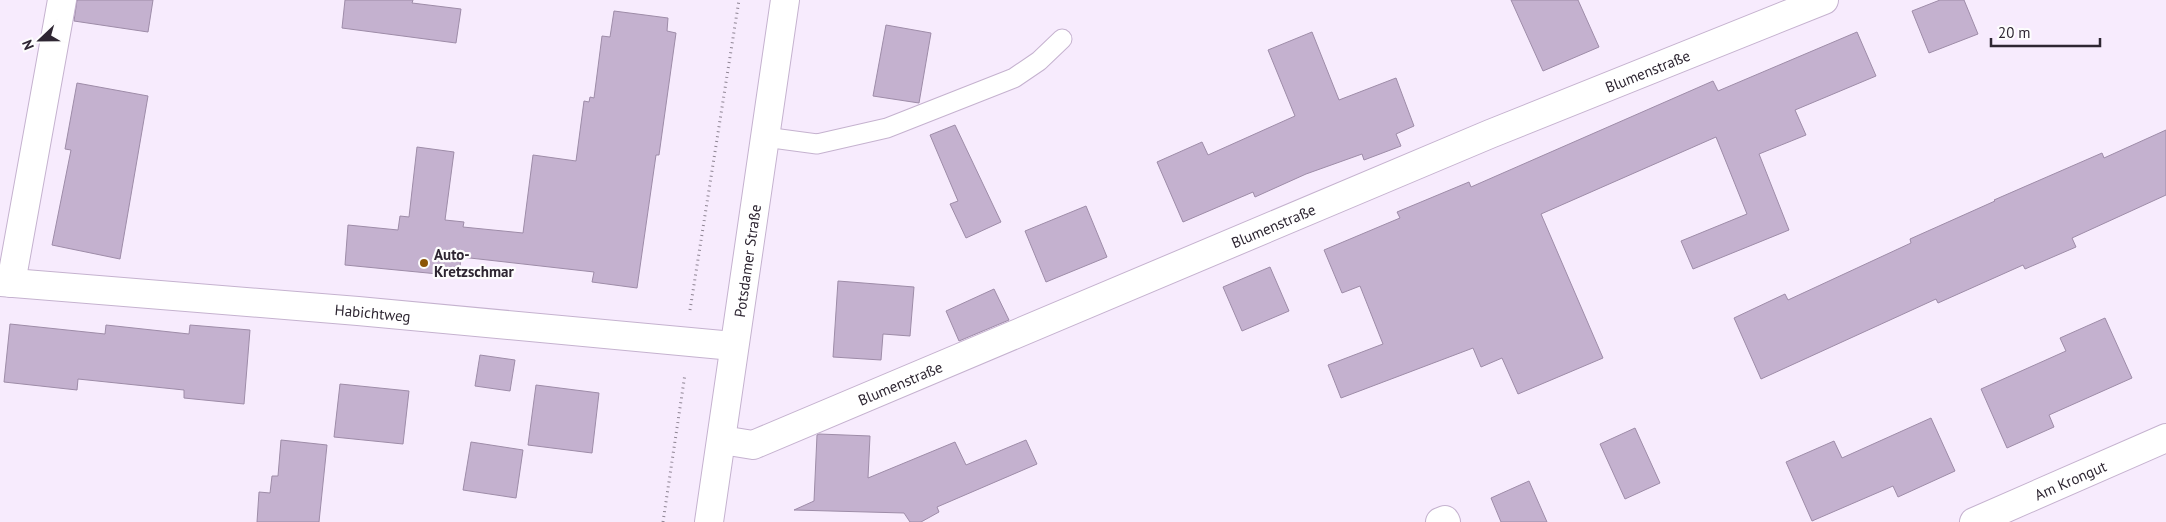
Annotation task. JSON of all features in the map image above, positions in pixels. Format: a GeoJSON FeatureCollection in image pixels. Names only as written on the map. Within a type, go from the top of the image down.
{"type":"FeatureCollection","features":[{"type":"Feature","properties":{"kind":"street","name":"Habichtweg"},"geometry":{"type":"LineString","coordinates":[[62,0],[5,283],[348,311],[733,346]]}},
{"type":"Feature","properties":{"kind":"street","name":"Potsdamer Straße"},"geometry":{"type":"LineString","coordinates":[[709,522],[722,440],[733,346],[785,0]]}},
{"type":"Feature","properties":{"kind":"street","name":"Blumenstraße"},"geometry":{"type":"LineString","coordinates":[[722,440],[753,446],[1490,134],[1824,0]]}},
{"type":"Feature","properties":{"kind":"street","name":"Am Krongut"},"geometry":{"type":"LineString","coordinates":[[1974,522],[2166,438]]}},
{"type":"Feature","properties":{"kind":"street"},"geometry":{"type":"LineString","coordinates":[[1440,522],[1445,520],[1446,522]]}},
{"type":"Feature","properties":{"kind":"lane"},"geometry":{"type":"LineString","coordinates":[[765,137],[817,144],[888,128],[1014,78],[1040,62],[1062,39]]}},
{"type":"Feature","properties":{"kind":"path"},"geometry":{"type":"LineString","coordinates":[[663,522],[689,348],[685,342],[739,0]]}},
{"type":"Feature","properties":{"kind":"building"},"geometry":{"type":"Polygon","coordinates":[[[77,0],[153,0],[148,32],[74,21],[77,0]]]}},
{"type":"Feature","properties":{"kind":"building"},"geometry":{"type":"Polygon","coordinates":[[[345,0],[413,0],[412,3],[461,9],[456,43],[342,28],[345,0]]]}},
{"type":"Feature","properties":{"kind":"building"},"geometry":{"type":"Polygon","coordinates":[[[1511,0],[1578,0],[1599,47],[1543,71],[1511,0]]]}},
{"type":"Feature","properties":{"kind":"building"},"geometry":{"type":"Polygon","coordinates":[[[1940,0],[1964,0],[1978,34],[1929,53],[1912,11],[1940,0]]]}},
{"type":"Feature","properties":{"kind":"building"},"geometry":{"type":"Polygon","coordinates":[[[614,11],[668,18],[667,31],[676,33],[659,155],[656,155],[637,288],[592,282],[594,272],[461,257],[459,276],[345,265],[348,225],[398,230],[400,216],[409,217],[417,147],[454,152],[445,220],[464,222],[463,227],[523,233],[533,155],[576,161],[584,101],[589,102],[590,97],[594,98],[602,36],[610,37],[614,11]]]}},
{"type":"Feature","properties":{"kind":"building"},"geometry":{"type":"Polygon","coordinates":[[[886,25],[931,33],[919,103],[873,96],[886,25]]]}},
{"type":"Feature","properties":{"kind":"building"},"geometry":{"type":"Polygon","coordinates":[[[1312,32],[1339,100],[1396,78],[1414,126],[1396,134],[1401,146],[1364,160],[1362,154],[1306,174],[1255,197],[1253,192],[1183,222],[1157,162],[1202,142],[1208,155],[1295,116],[1268,50],[1312,32]]]}},
{"type":"Feature","properties":{"kind":"building"},"geometry":{"type":"Polygon","coordinates":[[[1857,32],[1876,76],[1795,110],[1806,135],[1759,154],[1789,230],[1693,269],[1681,241],[1747,214],[1716,137],[1541,214],[1603,358],[1518,394],[1502,358],[1481,367],[1473,348],[1341,398],[1328,365],[1383,344],[1360,286],[1342,293],[1324,250],[1400,218],[1397,212],[1469,182],[1471,187],[1713,81],[1718,91],[1857,32]]]}},
{"type":"Feature","properties":{"kind":"building"},"geometry":{"type":"Polygon","coordinates":[[[77,83],[148,96],[120,259],[52,245],[71,150],[65,149],[77,83]]]}},
{"type":"Feature","properties":{"kind":"building"},"geometry":{"type":"Polygon","coordinates":[[[955,125],[1001,222],[966,238],[950,204],[958,201],[930,135],[955,125]]]}},
{"type":"Feature","properties":{"kind":"building"},"geometry":{"type":"Polygon","coordinates":[[[2166,130],[2166,195],[2072,238],[2076,247],[2025,269],[2023,265],[1938,303],[1936,299],[1761,379],[1734,318],[1785,294],[1788,300],[1911,243],[1910,239],[1994,200],[2102,153],[2104,158],[2166,130]]]}},
{"type":"Feature","properties":{"kind":"building"},"geometry":{"type":"Polygon","coordinates":[[[1086,206],[1107,257],[1046,282],[1025,231],[1086,206]]]}},
{"type":"Feature","properties":{"kind":"building"},"geometry":{"type":"Polygon","coordinates":[[[1270,267],[1289,311],[1242,331],[1223,287],[1270,267]]]}},
{"type":"Feature","properties":{"kind":"building"},"geometry":{"type":"Polygon","coordinates":[[[838,281],[914,287],[910,336],[883,334],[881,360],[833,357],[838,281]]]}},
{"type":"Feature","properties":{"kind":"building"},"geometry":{"type":"Polygon","coordinates":[[[994,289],[1009,320],[959,341],[946,311],[994,289]]]}},
{"type":"Feature","properties":{"kind":"building"},"geometry":{"type":"Polygon","coordinates":[[[2105,318],[2132,378],[2049,415],[2054,427],[2007,448],[1981,389],[2066,351],[2060,338],[2105,318]]]}},
{"type":"Feature","properties":{"kind":"building"},"geometry":{"type":"Polygon","coordinates":[[[10,324],[105,334],[106,325],[189,334],[190,325],[250,330],[244,404],[184,398],[184,390],[78,379],[77,390],[4,382],[10,324]]]}},
{"type":"Feature","properties":{"kind":"building"},"geometry":{"type":"Polygon","coordinates":[[[480,355],[515,360],[510,391],[475,386],[480,355]]]}},
{"type":"Feature","properties":{"kind":"building"},"geometry":{"type":"Polygon","coordinates":[[[340,384],[409,391],[403,444],[334,437],[340,384]]]}},
{"type":"Feature","properties":{"kind":"building"},"geometry":{"type":"Polygon","coordinates":[[[536,385],[599,393],[592,453],[528,445],[536,385]]]}},
{"type":"Feature","properties":{"kind":"building"},"geometry":{"type":"Polygon","coordinates":[[[1931,418],[1955,471],[1898,497],[1893,486],[1812,521],[1786,462],[1834,441],[1842,458],[1931,418]]]}},
{"type":"Feature","properties":{"kind":"building"},"geometry":{"type":"Polygon","coordinates":[[[1635,428],[1660,483],[1625,499],[1600,444],[1635,428]]]}},
{"type":"Feature","properties":{"kind":"building"},"geometry":{"type":"Polygon","coordinates":[[[817,435],[870,436],[868,478],[955,442],[966,465],[1026,440],[1037,464],[937,507],[939,512],[921,522],[910,522],[904,513],[794,510],[814,501],[817,435]]]}},
{"type":"Feature","properties":{"kind":"building"},"geometry":{"type":"Polygon","coordinates":[[[281,440],[327,445],[319,522],[257,522],[259,492],[270,493],[272,476],[278,476],[281,440]]]}},
{"type":"Feature","properties":{"kind":"building"},"geometry":{"type":"Polygon","coordinates":[[[471,442],[523,450],[516,498],[463,490],[471,442]]]}},
{"type":"Feature","properties":{"kind":"building"},"geometry":{"type":"Polygon","coordinates":[[[1529,481],[1547,522],[1501,522],[1491,498],[1529,481]]]}},
{"type":"Feature","properties":{"kind":"place","name":"Auto- Kretzschmar"},"geometry":{"type":"Point","coordinates":[424,263]}}]}
